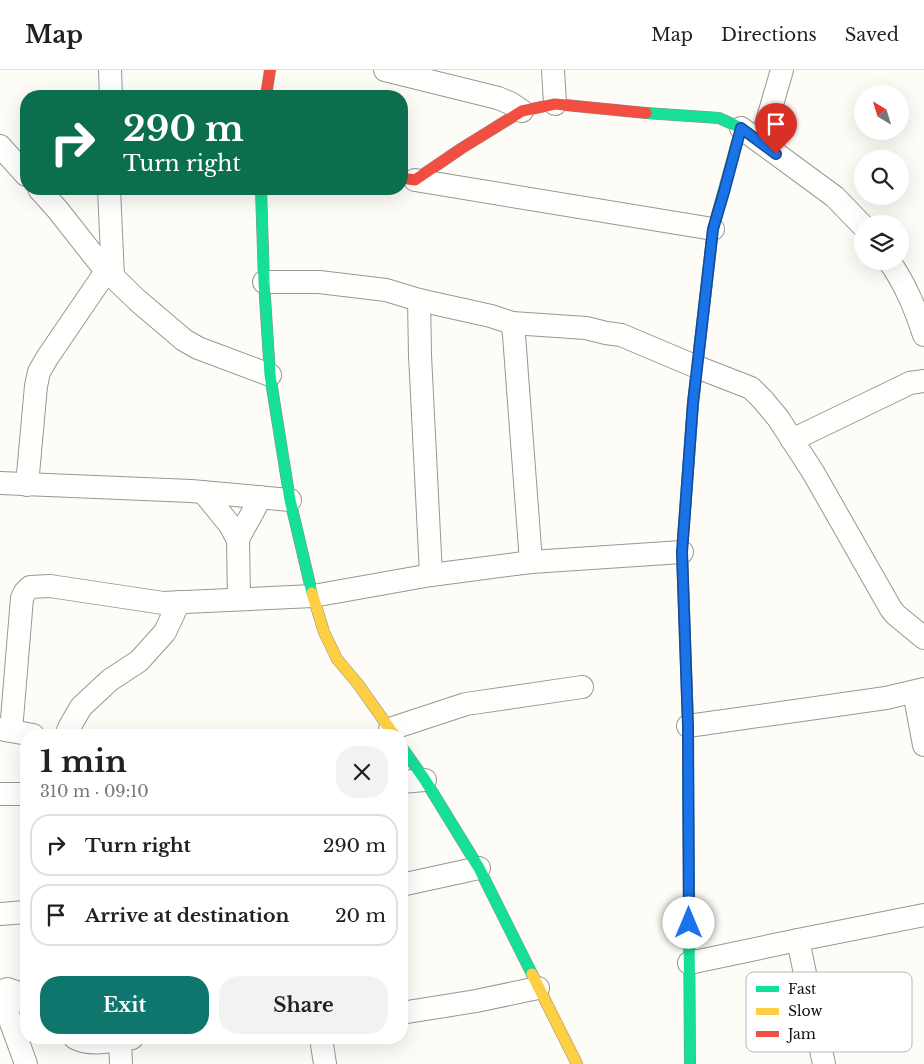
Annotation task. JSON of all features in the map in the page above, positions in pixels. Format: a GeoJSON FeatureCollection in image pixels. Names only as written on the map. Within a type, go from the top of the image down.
{"type":"FeatureCollection","features":[{"type":"Feature","properties":{"kind":"street"},"geometry":{"type":"LineString","coordinates":[[110,70],[111,90]]}},
{"type":"Feature","properties":{"kind":"street"},"geometry":{"type":"LineString","coordinates":[[267,90],[270,70]]}},
{"type":"Feature","properties":{"kind":"street"},"geometry":{"type":"LineString","coordinates":[[385,70],[498,98],[522,111]]}},
{"type":"Feature","properties":{"kind":"street"},"geometry":{"type":"LineString","coordinates":[[552,70],[555,104]]}},
{"type":"Feature","properties":{"kind":"street"},"geometry":{"type":"LineString","coordinates":[[761,142],[782,70]]}},
{"type":"Feature","properties":{"kind":"street"},"geometry":{"type":"LineString","coordinates":[[408,179],[522,111],[555,104],[719,118],[741,128],[761,142],[834,197],[854,217]]}},
{"type":"Feature","properties":{"kind":"street"},"geometry":{"type":"LineString","coordinates":[[690,1064],[688,726],[682,552],[693,403],[713,229],[741,128]]}},
{"type":"Feature","properties":{"kind":"street"},"geometry":{"type":"LineString","coordinates":[[0,146],[20,168]]}},
{"type":"Feature","properties":{"kind":"street"},"geometry":{"type":"LineString","coordinates":[[408,179],[713,229]]}},
{"type":"Feature","properties":{"kind":"street"},"geometry":{"type":"LineString","coordinates":[[44,195],[110,274],[184,340],[198,348],[270,375]]}},
{"type":"Feature","properties":{"kind":"street"},"geometry":{"type":"LineString","coordinates":[[27,485],[36,386],[39,372],[47,358],[110,274],[108,195]]}},
{"type":"Feature","properties":{"kind":"street"},"geometry":{"type":"LineString","coordinates":[[261,195],[270,375],[290,500],[313,596],[324,632],[338,659],[389,729]]}},
{"type":"Feature","properties":{"kind":"street"},"geometry":{"type":"LineString","coordinates":[[895,270],[913,302],[924,336]]}},
{"type":"Feature","properties":{"kind":"street"},"geometry":{"type":"LineString","coordinates":[[264,282],[319,282],[386,290],[512,323],[586,328],[621,335],[752,388],[768,406],[813,472],[891,609],[924,638]]}},
{"type":"Feature","properties":{"kind":"street"},"geometry":{"type":"LineString","coordinates":[[419,300],[420,365],[431,574]]}},
{"type":"Feature","properties":{"kind":"street"},"geometry":{"type":"LineString","coordinates":[[512,323],[530,562]]}},
{"type":"Feature","properties":{"kind":"street"},"geometry":{"type":"LineString","coordinates":[[792,440],[910,383],[924,381]]}},
{"type":"Feature","properties":{"kind":"street"},"geometry":{"type":"LineString","coordinates":[[0,483],[203,492],[290,500]]}},
{"type":"Feature","properties":{"kind":"street"},"geometry":{"type":"LineString","coordinates":[[203,492],[230,525],[238,540]]}},
{"type":"Feature","properties":{"kind":"street"},"geometry":{"type":"LineString","coordinates":[[239,599],[238,540],[260,497]]}},
{"type":"Feature","properties":{"kind":"street"},"geometry":{"type":"LineString","coordinates":[[20,733],[5,730],[22,598],[30,586],[50,586],[163,603],[313,596],[431,574],[530,562],[682,552]]}},
{"type":"Feature","properties":{"kind":"street"},"geometry":{"type":"LineString","coordinates":[[69,729],[82,707],[110,680],[139,661],[165,632],[180,602]]}},
{"type":"Feature","properties":{"kind":"street"},"geometry":{"type":"LineString","coordinates":[[408,731],[466,704],[582,687]]}},
{"type":"Feature","properties":{"kind":"street"},"geometry":{"type":"LineString","coordinates":[[688,726],[886,698],[919,691],[924,745]]}},
{"type":"Feature","properties":{"kind":"street"},"geometry":{"type":"LineString","coordinates":[[408,756],[425,780],[478,868],[576,1064]]}},
{"type":"Feature","properties":{"kind":"street"},"geometry":{"type":"LineString","coordinates":[[408,781],[425,780]]}},
{"type":"Feature","properties":{"kind":"street"},"geometry":{"type":"LineString","coordinates":[[0,794],[20,794]]}},
{"type":"Feature","properties":{"kind":"street"},"geometry":{"type":"LineString","coordinates":[[408,883],[478,868]]}},
{"type":"Feature","properties":{"kind":"street"},"geometry":{"type":"LineString","coordinates":[[0,914],[20,912]]}},
{"type":"Feature","properties":{"kind":"street"},"geometry":{"type":"LineString","coordinates":[[689,963],[924,915]]}},
{"type":"Feature","properties":{"kind":"street"},"geometry":{"type":"LineString","coordinates":[[798,940],[805,972]]}},
{"type":"Feature","properties":{"kind":"street"},"geometry":{"type":"LineString","coordinates":[[408,1012],[476,1001],[538,988]]}},
{"type":"Feature","properties":{"kind":"street"},"geometry":{"type":"LineString","coordinates":[[20,996],[16,992],[7,989],[1,995],[26,1064]]}},
{"type":"Feature","properties":{"kind":"street"},"geometry":{"type":"LineString","coordinates":[[121,1064],[125,1044]]}},
{"type":"Feature","properties":{"kind":"street"},"geometry":{"type":"LineString","coordinates":[[322,1044],[325,1064]]}},
{"type":"Feature","properties":{"kind":"traffic: fast"},"geometry":{"type":"LineString","coordinates":[[646,113],[719,118],[741,128],[713,229],[693,403],[686,498]]}},
{"type":"Feature","properties":{"kind":"traffic: fast"},"geometry":{"type":"LineString","coordinates":[[261,195],[270,375],[290,500],[312,593]]}},
{"type":"Feature","properties":{"kind":"traffic: fast"},"geometry":{"type":"LineString","coordinates":[[408,756],[479,868],[532,974]]}},
{"type":"Feature","properties":{"kind":"traffic: fast"},"geometry":{"type":"LineString","coordinates":[[688,768],[690,1064]]}},
{"type":"Feature","properties":{"kind":"traffic: slow"},"geometry":{"type":"LineString","coordinates":[[312,593],[324,632],[337,659],[358,684],[390,729]]}},
{"type":"Feature","properties":{"kind":"traffic: slow"},"geometry":{"type":"LineString","coordinates":[[532,974],[577,1064]]}},
{"type":"Feature","properties":{"kind":"traffic: jam"},"geometry":{"type":"LineString","coordinates":[[267,90],[270,70]]}},
{"type":"Feature","properties":{"kind":"traffic: jam"},"geometry":{"type":"LineString","coordinates":[[408,179],[415,180],[522,111],[555,104],[646,113]]}},
{"type":"Feature","properties":{"kind":"traffic: jam"},"geometry":{"type":"LineString","coordinates":[[686,498],[682,552],[688,768]]}},
{"type":"Feature","properties":{"kind":"route"},"geometry":{"type":"LineString","coordinates":[[689,923],[688,726],[682,552],[693,403],[713,229],[741,128],[776,154]]}}]}
